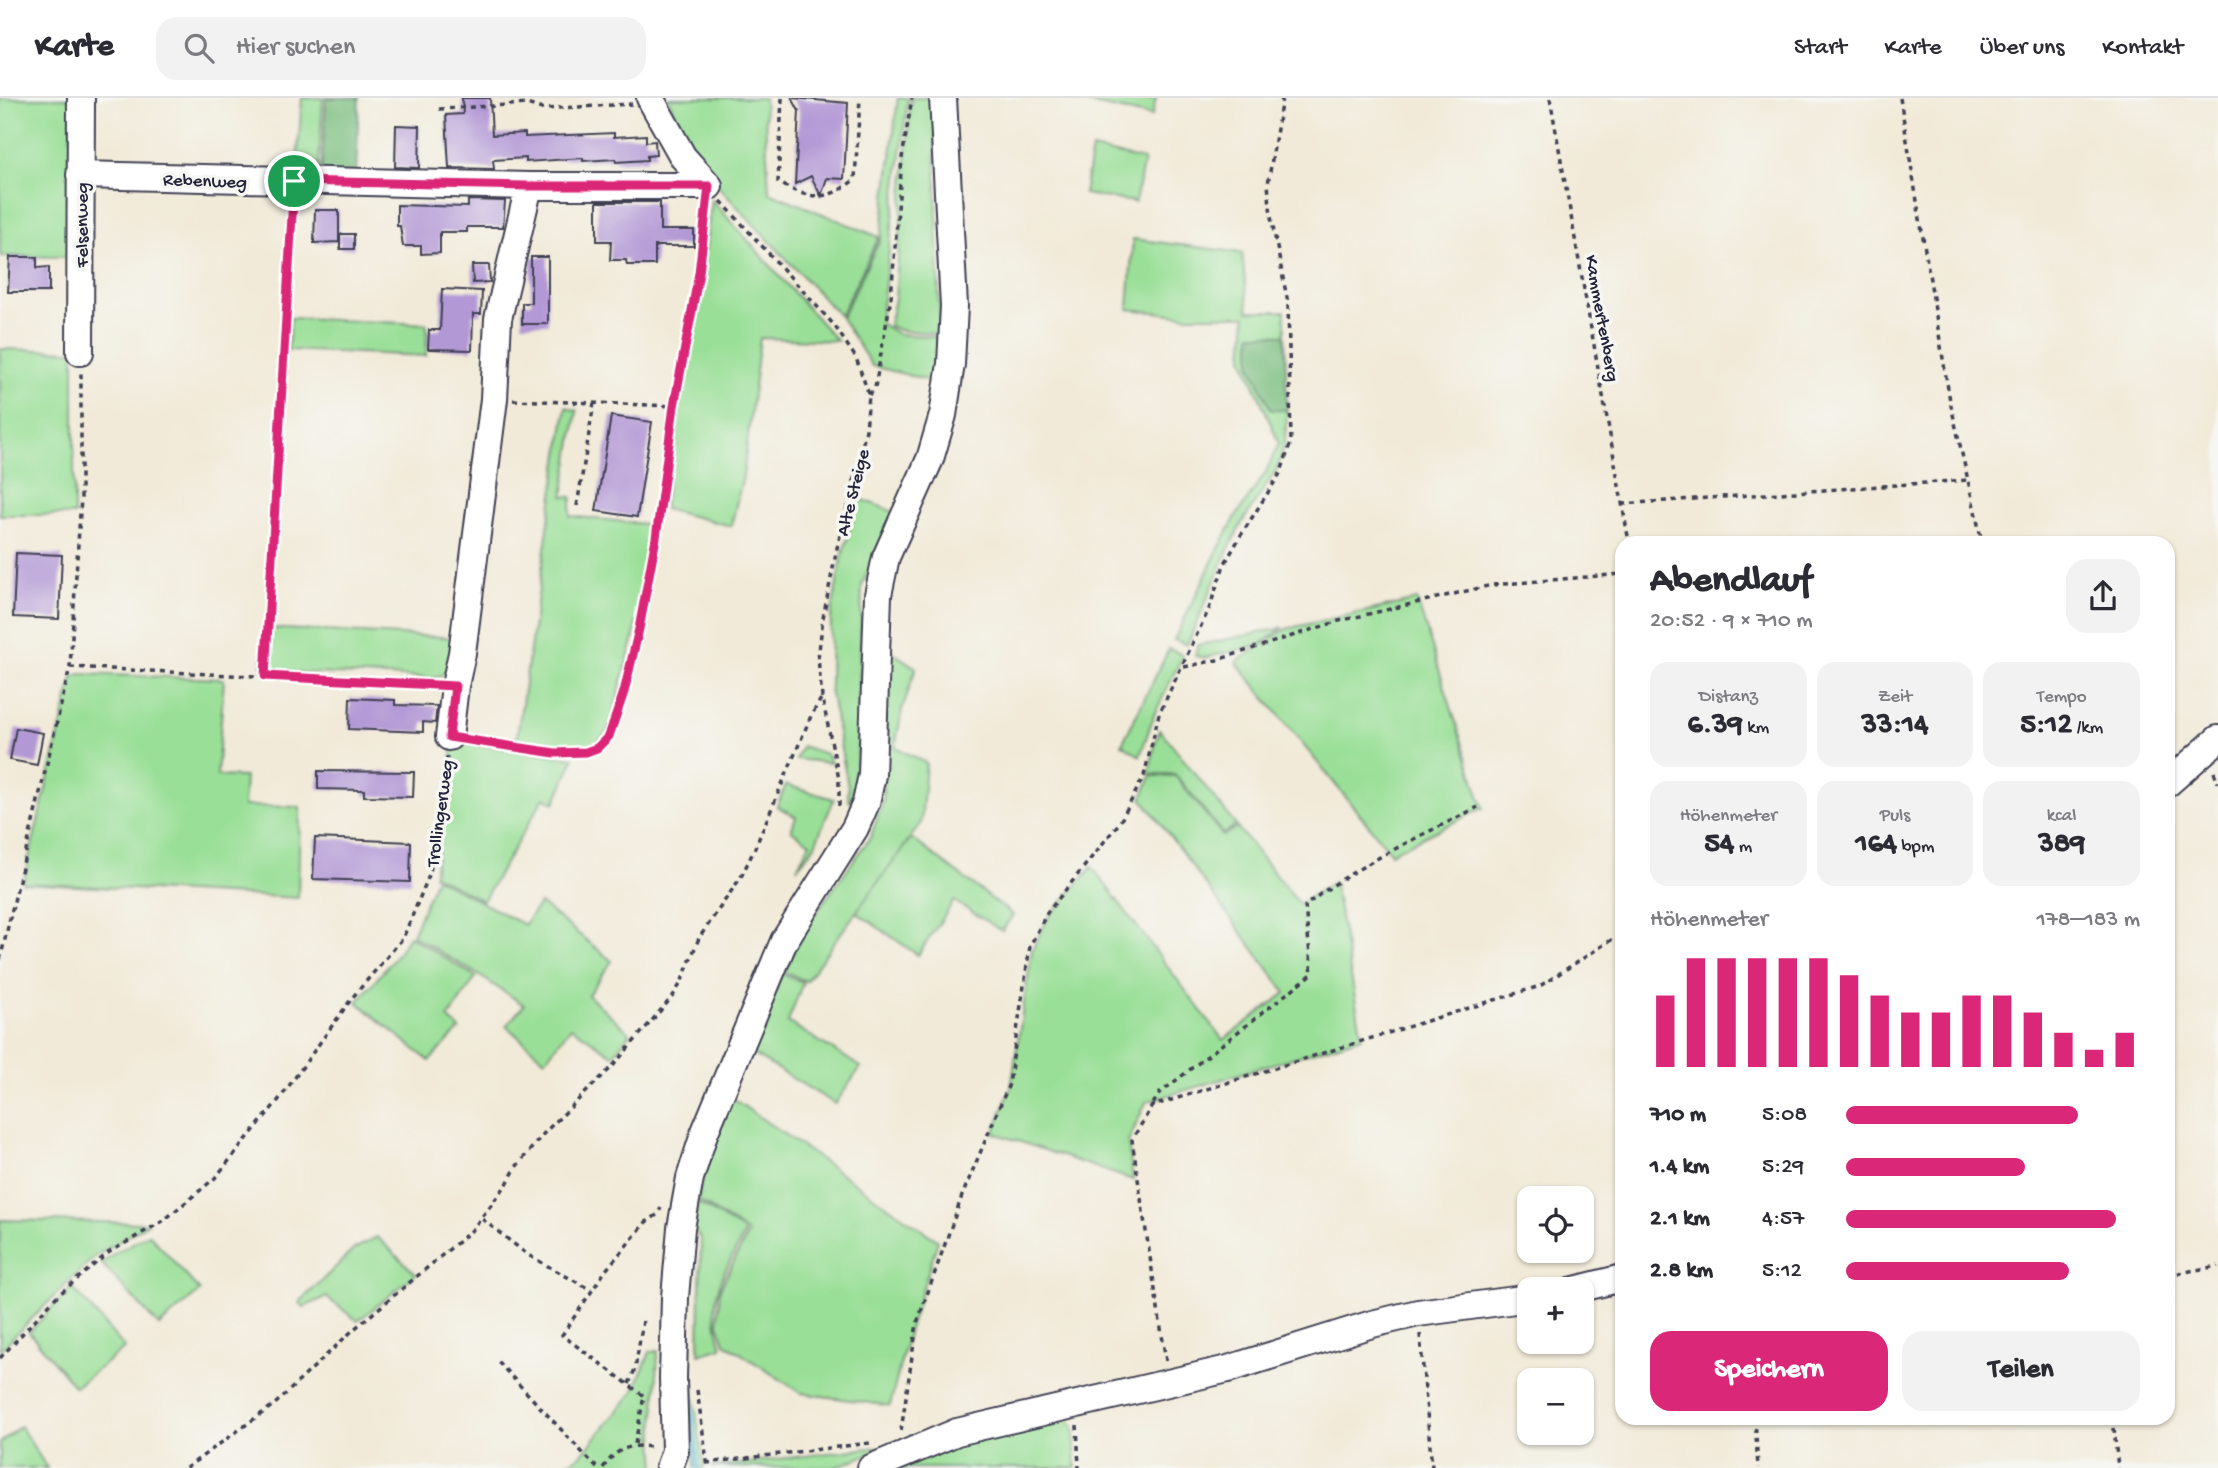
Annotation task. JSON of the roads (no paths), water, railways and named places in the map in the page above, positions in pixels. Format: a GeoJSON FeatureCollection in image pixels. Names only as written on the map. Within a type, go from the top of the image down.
{"type":"FeatureCollection","features":[{"type":"Feature","properties":{"kind":"street","name":"Felsenweg"},"geometry":{"type":"LineString","coordinates":[[80,98],[80,352]]}},
{"type":"Feature","properties":{"kind":"street"},"geometry":{"type":"LineString","coordinates":[[684,1462],[673,1378],[675,1297],[681,1228],[690,1178],[709,1121],[784,941],[855,828],[866,803],[872,775],[878,595],[886,557],[930,458],[943,415],[951,364],[954,306],[943,98]]}},
{"type":"Feature","properties":{"kind":"street","name":"Rebenweg"},"geometry":{"type":"LineString","coordinates":[[80,175],[529,186],[709,186],[683,157],[646,101]]}},
{"type":"Feature","properties":{"kind":"street","name":"Trollingerweg"},"geometry":{"type":"LineString","coordinates":[[449,737],[494,399],[498,319],[529,186]]}},
{"type":"Feature","properties":{"kind":"street"},"geometry":{"type":"LineString","coordinates":[[2175,777],[2218,739]]}},
{"type":"Feature","properties":{"kind":"street"},"geometry":{"type":"LineString","coordinates":[[1594,1285],[1615,1280]]}},
{"type":"Feature","properties":{"kind":"street"},"geometry":{"type":"LineString","coordinates":[[872,1455],[904,1453],[957,1432],[1228,1370],[1371,1324],[1418,1314],[1517,1300]]}},
{"type":"Feature","properties":{"kind":"waterway"},"geometry":{"type":"LineString","coordinates":[[686,1367],[698,1468]]}}]}
